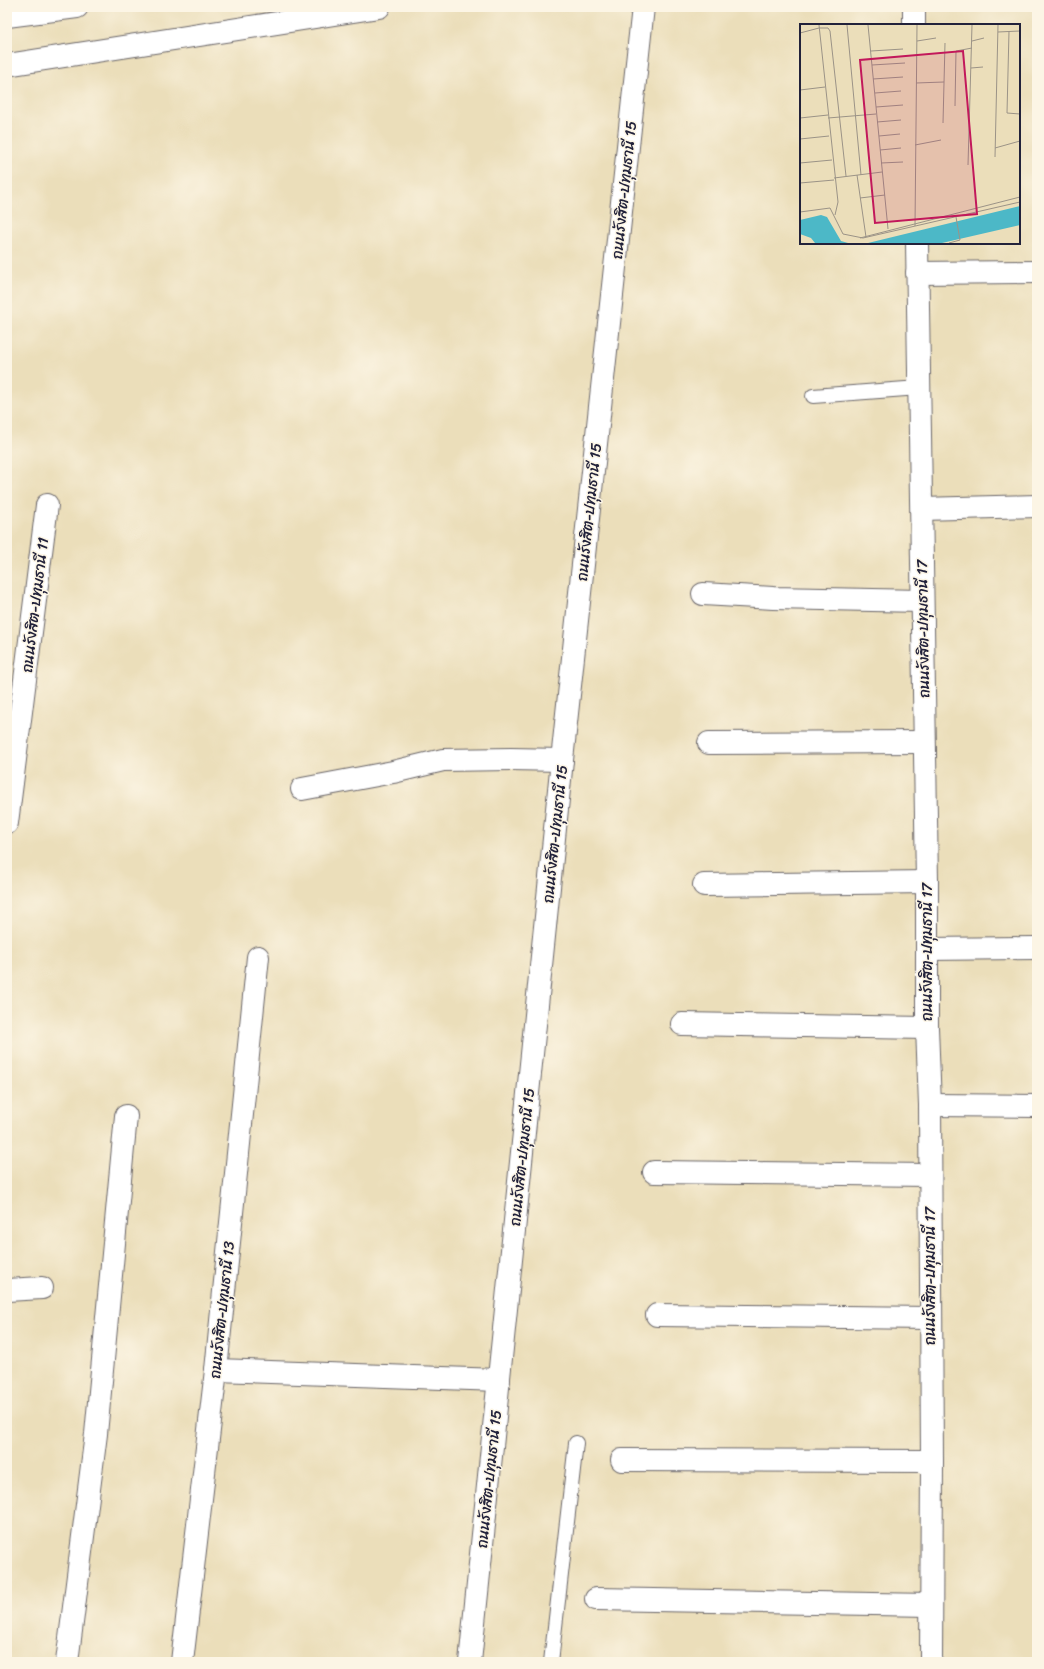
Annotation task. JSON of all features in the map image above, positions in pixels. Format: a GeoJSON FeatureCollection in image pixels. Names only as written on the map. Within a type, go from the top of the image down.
{"type":"FeatureCollection","features":[{"type":"Feature","properties":{"kind":"street"},"geometry":{"type":"LineString","coordinates":[[7,16],[77,7]]}},
{"type":"Feature","properties":{"kind":"street"},"geometry":{"type":"LineString","coordinates":[[7,65],[379,7]]}},
{"type":"Feature","properties":{"kind":"street","name":"ถนนรังสิต-ปทุมธานี 15"},"geometry":{"type":"LineString","coordinates":[[470,1662],[562,760],[643,7]]}},
{"type":"Feature","properties":{"kind":"street"},"geometry":{"type":"LineString","coordinates":[[914,7],[914,24]]}},
{"type":"Feature","properties":{"kind":"street","name":"ถนนรังสิต-ปทุมธานี 17"},"geometry":{"type":"LineString","coordinates":[[916,244],[918,388],[922,509],[922,601],[927,882],[927,1028],[930,1106],[929,1175],[932,1461],[931,1662]]}},
{"type":"Feature","properties":{"kind":"street"},"geometry":{"type":"LineString","coordinates":[[917,273],[1037,272]]}},
{"type":"Feature","properties":{"kind":"street","name":"ถนนรังสิต-ปทุมธานี 11"},"geometry":{"type":"LineString","coordinates":[[7,823],[47,505]]}},
{"type":"Feature","properties":{"kind":"street"},"geometry":{"type":"LineString","coordinates":[[922,509],[1037,506]]}},
{"type":"Feature","properties":{"kind":"street"},"geometry":{"type":"LineString","coordinates":[[703,594],[773,598],[922,601]]}},
{"type":"Feature","properties":{"kind":"street"},"geometry":{"type":"LineString","coordinates":[[709,743],[924,742]]}},
{"type":"Feature","properties":{"kind":"street"},"geometry":{"type":"LineString","coordinates":[[302,789],[394,772],[443,760],[562,760]]}},
{"type":"Feature","properties":{"kind":"street"},"geometry":{"type":"LineString","coordinates":[[704,885],[927,882]]}},
{"type":"Feature","properties":{"kind":"street"},"geometry":{"type":"LineString","coordinates":[[927,949],[1036,948]]}},
{"type":"Feature","properties":{"kind":"street","name":"ถนนรังสิต-ปทุมธานี 13"},"geometry":{"type":"LineString","coordinates":[[182,1662],[216,1370],[258,957]]}},
{"type":"Feature","properties":{"kind":"street"},"geometry":{"type":"LineString","coordinates":[[682,1024],[927,1028]]}},
{"type":"Feature","properties":{"kind":"street"},"geometry":{"type":"LineString","coordinates":[[930,1106],[1037,1106]]}},
{"type":"Feature","properties":{"kind":"street"},"geometry":{"type":"LineString","coordinates":[[67,1662],[96,1434],[126,1116]]}},
{"type":"Feature","properties":{"kind":"street"},"geometry":{"type":"LineString","coordinates":[[654,1172],[929,1175]]}},
{"type":"Feature","properties":{"kind":"street"},"geometry":{"type":"LineString","coordinates":[[7,1290],[42,1288]]}},
{"type":"Feature","properties":{"kind":"street"},"geometry":{"type":"LineString","coordinates":[[657,1315],[930,1318]]}},
{"type":"Feature","properties":{"kind":"street"},"geometry":{"type":"LineString","coordinates":[[216,1370],[499,1380]]}},
{"type":"Feature","properties":{"kind":"street"},"geometry":{"type":"LineString","coordinates":[[622,1460],[932,1461]]}},
{"type":"Feature","properties":{"kind":"street"},"geometry":{"type":"LineString","coordinates":[[596,1599],[931,1605]]}},
{"type":"Feature","properties":{"kind":"lane"},"geometry":{"type":"LineString","coordinates":[[813,396],[918,388]]}},
{"type":"Feature","properties":{"kind":"lane"},"geometry":{"type":"LineString","coordinates":[[551,1662],[576,1443]]}}]}
